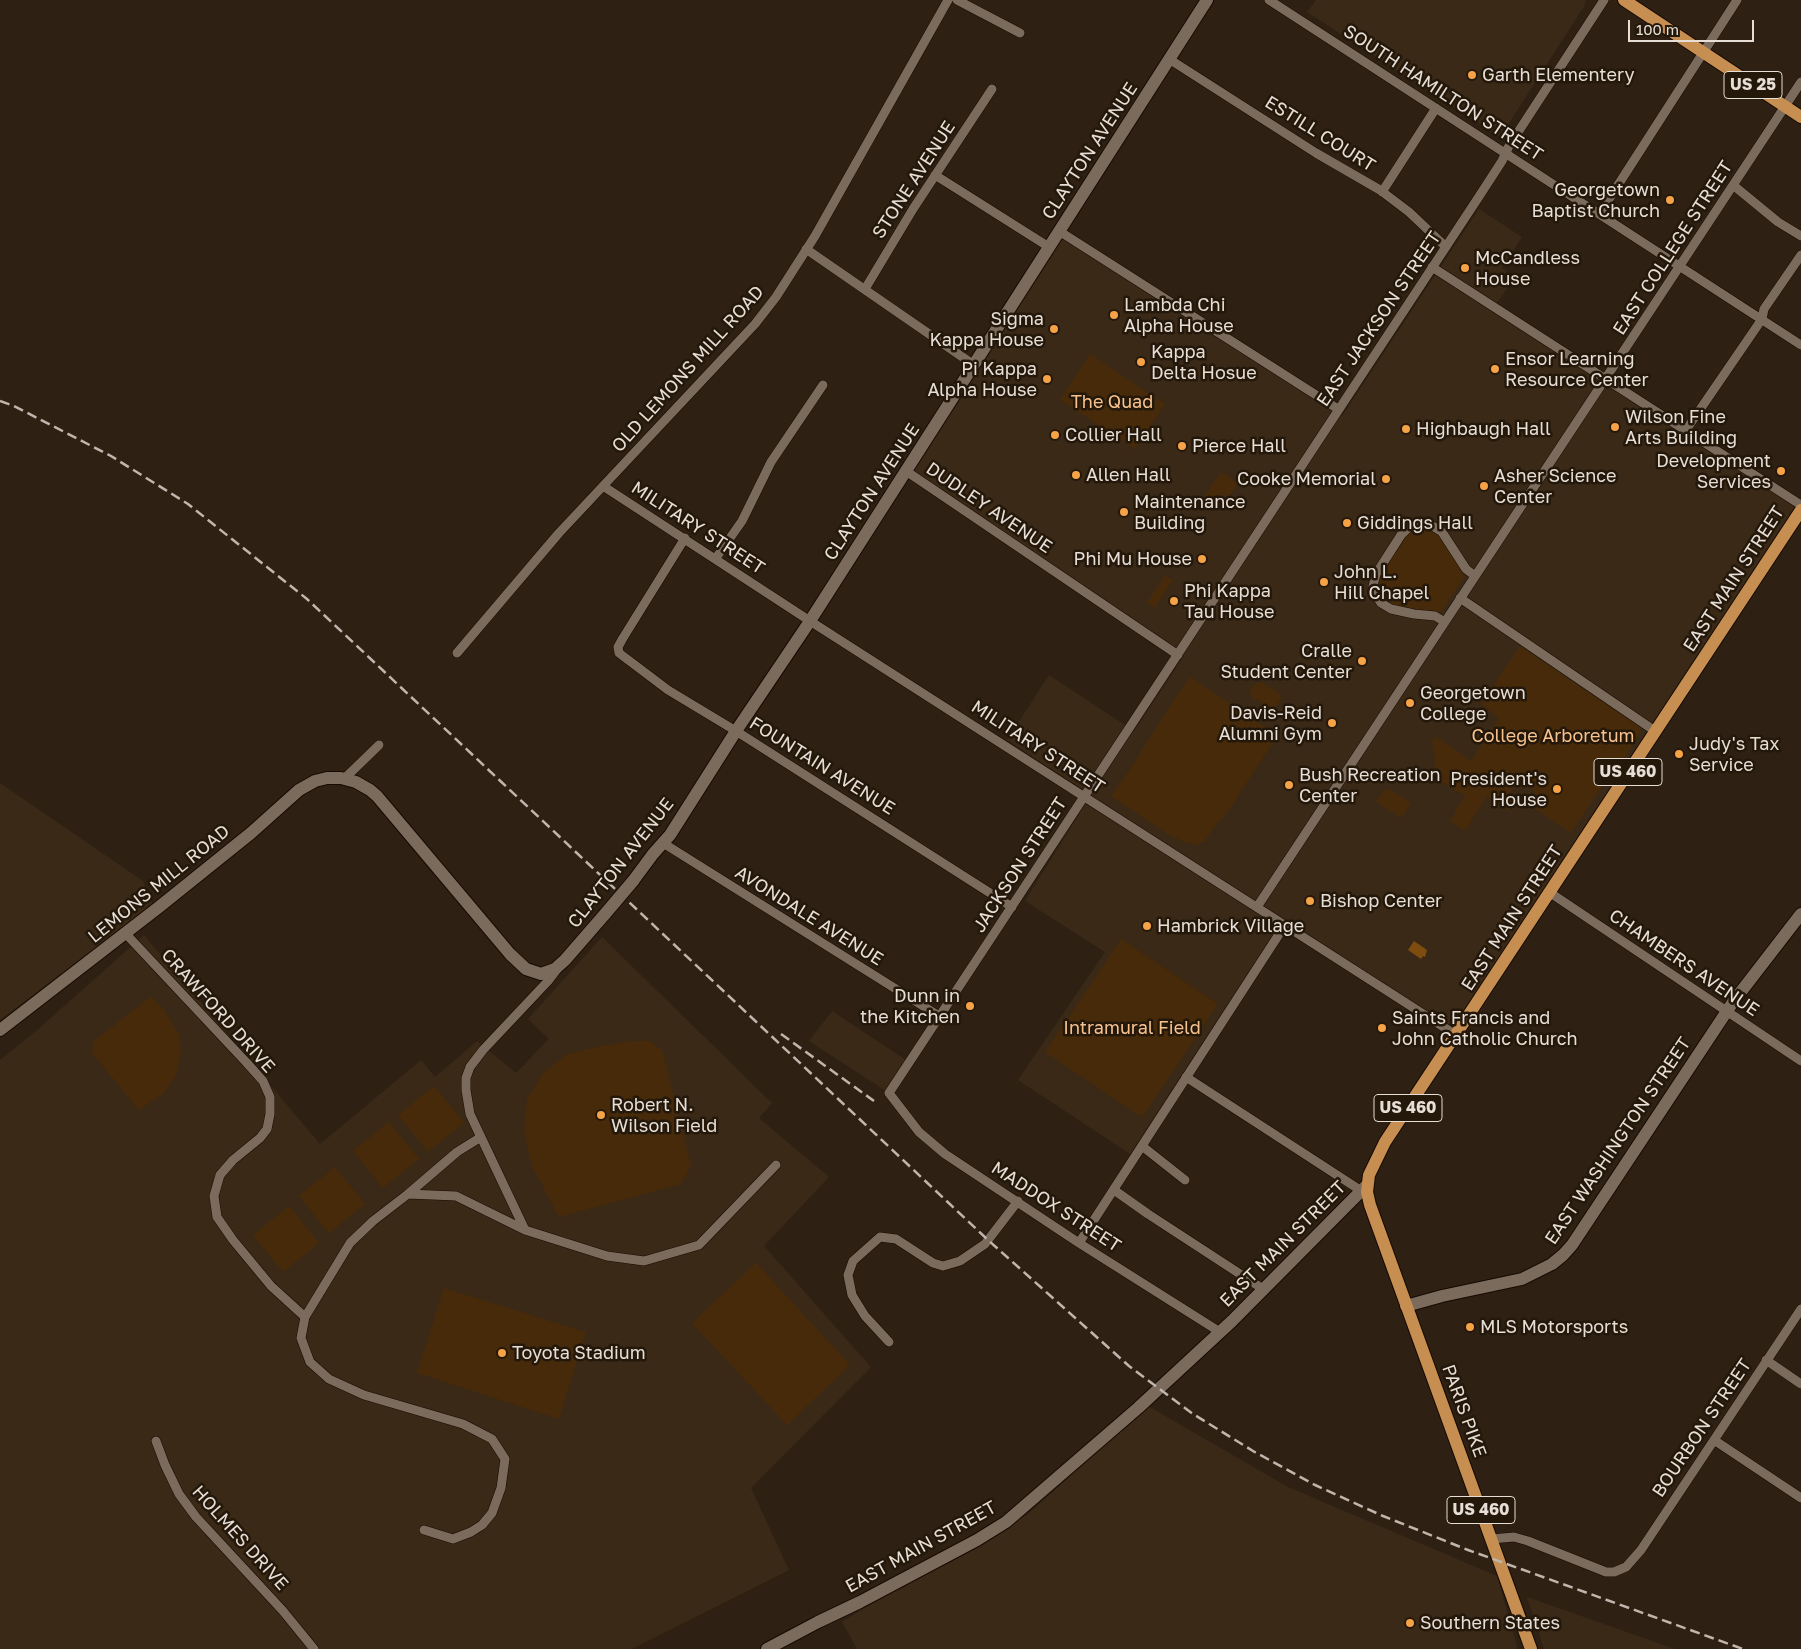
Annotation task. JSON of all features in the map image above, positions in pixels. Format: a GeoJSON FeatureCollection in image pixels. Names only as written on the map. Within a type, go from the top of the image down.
{"type":"FeatureCollection","features":[{"type":"Feature","properties":{"kind":"main road","name":"US 25"},"geometry":{"type":"LineString","coordinates":[[1624,0],[1801,117]]}},
{"type":"Feature","properties":{"kind":"main road","name":"EAST MAIN STREET"},"geometry":{"type":"LineString","coordinates":[[1363,1187],[1382,1148],[1801,510]]}},
{"type":"Feature","properties":{"kind":"main road","name":"PARIS PIKE"},"geometry":{"type":"LineString","coordinates":[[1363,1187],[1531,1649]]}},
{"type":"Feature","properties":{"kind":"street","name":"OLD LEMONS MILL ROAD"},"geometry":{"type":"LineString","coordinates":[[457,653],[559,533],[755,324],[776,297],[806,249],[948,0]]}},
{"type":"Feature","properties":{"kind":"street"},"geometry":{"type":"LineString","coordinates":[[957,0],[1020,33]]}},
{"type":"Feature","properties":{"kind":"street","name":"CLAYTON AVENUE"},"geometry":{"type":"LineString","coordinates":[[558,966],[634,881],[662,843],[810,621],[1207,0]]}},
{"type":"Feature","properties":{"kind":"street","name":"SOUTH HAMILTON STREET"},"geometry":{"type":"LineString","coordinates":[[1269,0],[1801,345]]}},
{"type":"Feature","properties":{"kind":"street","name":"EAST JACKSON STREET"},"geometry":{"type":"LineString","coordinates":[[1178,655],[1338,409],[1480,196],[1506,152],[1604,0]]}},
{"type":"Feature","properties":{"kind":"street"},"geometry":{"type":"LineString","coordinates":[[1600,214],[1738,0]]}},
{"type":"Feature","properties":{"kind":"street","name":"ESTILL COURT"},"geometry":{"type":"LineString","coordinates":[[1169,59],[1382,192],[1409,212],[1446,247]]}},
{"type":"Feature","properties":{"kind":"street","name":"EAST COLLEGE STREET"},"geometry":{"type":"LineString","coordinates":[[1257,907],[1801,82]]}},
{"type":"Feature","properties":{"kind":"street","name":"STONE AVENUE"},"geometry":{"type":"LineString","coordinates":[[865,289],[913,208],[992,89]]}},
{"type":"Feature","properties":{"kind":"street"},"geometry":{"type":"LineString","coordinates":[[1382,192],[1436,108]]}},
{"type":"Feature","properties":{"kind":"street"},"geometry":{"type":"LineString","coordinates":[[935,175],[1049,247]]}},
{"type":"Feature","properties":{"kind":"street"},"geometry":{"type":"LineString","coordinates":[[1733,185],[1778,222],[1801,236]]}},
{"type":"Feature","properties":{"kind":"street"},"geometry":{"type":"LineString","coordinates":[[1059,231],[1338,409]]}},
{"type":"Feature","properties":{"kind":"street"},"geometry":{"type":"LineString","coordinates":[[806,249],[974,365]]}},
{"type":"Feature","properties":{"kind":"street"},"geometry":{"type":"LineString","coordinates":[[1686,430],[1762,319],[1764,309],[1801,255]]}},
{"type":"Feature","properties":{"kind":"street"},"geometry":{"type":"LineString","coordinates":[[1432,267],[1607,378],[1801,505]]}},
{"type":"Feature","properties":{"kind":"street"},"geometry":{"type":"LineString","coordinates":[[716,558],[742,521],[771,462],[823,385]]}},
{"type":"Feature","properties":{"kind":"street","name":"DUDLEY AVENUE"},"geometry":{"type":"LineString","coordinates":[[906,472],[1178,655]]}},
{"type":"Feature","properties":{"kind":"street","name":"MILITARY STREET"},"geometry":{"type":"LineString","coordinates":[[603,486],[1456,1035]]}},
{"type":"Feature","properties":{"kind":"street"},"geometry":{"type":"LineString","coordinates":[[1445,622],[1435,616],[1391,609],[1381,603],[1376,595],[1373,586],[1376,574],[1401,535],[1411,525],[1419,522],[1431,525],[1442,532],[1466,569],[1475,576]]}},
{"type":"Feature","properties":{"kind":"street","name":"FOUNTAIN AVENUE"},"geometry":{"type":"LineString","coordinates":[[685,538],[622,638],[618,650],[622,656],[668,690],[736,731],[1012,907]]}},
{"type":"Feature","properties":{"kind":"street"},"geometry":{"type":"LineString","coordinates":[[1460,598],[1656,731]]}},
{"type":"Feature","properties":{"kind":"street","name":"JACKSON STREET"},"geometry":{"type":"LineString","coordinates":[[889,1093],[1178,655]]}},
{"type":"Feature","properties":{"kind":"street"},"geometry":{"type":"LineString","coordinates":[[344,779],[379,745]]}},
{"type":"Feature","properties":{"kind":"street","name":"LEMONS MILL ROAD"},"geometry":{"type":"LineString","coordinates":[[0,1030],[126,934],[251,833],[299,790],[321,780],[334,778],[361,784],[377,796],[522,967],[536,973],[547,973],[558,966]]}},
{"type":"Feature","properties":{"kind":"street","name":"AVONDALE AVENUE"},"geometry":{"type":"LineString","coordinates":[[662,843],[939,1016]]}},
{"type":"Feature","properties":{"kind":"street","name":"CHAMBERS AVENUE"},"geometry":{"type":"LineString","coordinates":[[1549,892],[1801,1061]]}},
{"type":"Feature","properties":{"kind":"street","name":"EAST WASHINGTON STREET"},"geometry":{"type":"LineString","coordinates":[[1406,1306],[1442,1296],[1522,1279],[1552,1264],[1563,1255],[1572,1245],[1727,1011],[1801,914]]}},
{"type":"Feature","properties":{"kind":"street"},"geometry":{"type":"LineString","coordinates":[[1079,1243],[1285,925]]}},
{"type":"Feature","properties":{"kind":"street","name":"CRAWFORD DRIVE"},"geometry":{"type":"LineString","coordinates":[[126,934],[263,1081],[270,1097],[270,1114],[267,1129],[260,1138],[233,1160],[220,1175],[214,1196],[217,1217],[271,1286],[305,1317]]}},
{"type":"Feature","properties":{"kind":"street"},"geometry":{"type":"LineString","coordinates":[[525,1230],[470,1114],[466,1078],[470,1067],[483,1050],[548,982],[558,966]]}},
{"type":"Feature","properties":{"kind":"street"},"geometry":{"type":"LineString","coordinates":[[1186,1078],[1363,1187]]}},
{"type":"Feature","properties":{"kind":"street","name":"MADDOX STREET"},"geometry":{"type":"LineString","coordinates":[[889,1093],[919,1132],[944,1154],[1079,1243],[1220,1332]]}},
{"type":"Feature","properties":{"kind":"street"},"geometry":{"type":"LineString","coordinates":[[424,1530],[453,1539],[471,1532],[482,1525],[492,1513],[501,1488],[505,1459],[492,1439],[463,1424],[364,1395],[329,1379],[310,1362],[301,1338],[305,1317],[350,1243],[372,1221],[408,1194],[457,1152],[481,1137]]}},
{"type":"Feature","properties":{"kind":"street"},"geometry":{"type":"LineString","coordinates":[[1142,1146],[1185,1180]]}},
{"type":"Feature","properties":{"kind":"street"},"geometry":{"type":"LineString","coordinates":[[408,1194],[456,1196],[525,1230],[607,1256],[644,1261],[699,1245],[776,1165]]}},
{"type":"Feature","properties":{"kind":"street","name":"EAST MAIN STREET"},"geometry":{"type":"LineString","coordinates":[[767,1649],[993,1531],[1021,1510],[1066,1468],[1138,1408],[1220,1332],[1363,1187]]}},
{"type":"Feature","properties":{"kind":"street"},"geometry":{"type":"LineString","coordinates":[[1114,1190],[1156,1220],[1263,1288]]}},
{"type":"Feature","properties":{"kind":"street"},"geometry":{"type":"LineString","coordinates":[[889,1342],[865,1316],[852,1295],[848,1275],[853,1261],[880,1237],[896,1240],[933,1263],[944,1266],[960,1261],[985,1244],[1018,1201]]}},
{"type":"Feature","properties":{"kind":"street","name":"BOURBON STREET"},"geometry":{"type":"LineString","coordinates":[[1491,1539],[1514,1537],[1521,1539],[1606,1572],[1614,1572],[1626,1567],[1641,1550],[1801,1309]]}},
{"type":"Feature","properties":{"kind":"street"},"geometry":{"type":"LineString","coordinates":[[1766,1360],[1801,1384]]}},
{"type":"Feature","properties":{"kind":"street","name":"HOLMES DRIVE"},"geometry":{"type":"LineString","coordinates":[[156,1440],[165,1465],[179,1494],[196,1516],[283,1611],[314,1649]]}},
{"type":"Feature","properties":{"kind":"street"},"geometry":{"type":"LineString","coordinates":[[1714,1440],[1801,1498]]}},
{"type":"Feature","properties":{"kind":"shaded area","name":"Garth Elementery"},"geometry":{"type":"Polygon","coordinates":[[[1316,0],[1586,0],[1585,5],[1500,137],[1307,12],[1316,0]]]}},
{"type":"Feature","properties":{"kind":"shaded area","name":"Georgetown College"},"geometry":{"type":"Polygon","coordinates":[[[1479,209],[1522,237],[1502,268],[1515,277],[1492,310],[1798,504],[1455,1030],[1283,919],[1130,1154],[1018,1080],[1105,952],[1025,901],[1091,795],[1007,740],[1049,675],[1134,731],[1184,656],[910,472],[1062,235],[1342,416],[1479,209]]]}},
{"type":"Feature","properties":{"kind":"shaded area"},"geometry":{"type":"Polygon","coordinates":[[[0,783],[143,881],[153,904],[0,1020],[0,783]]]}},
{"type":"Feature","properties":{"kind":"shaded area"},"geometry":{"type":"Polygon","coordinates":[[[144,935],[320,1144],[421,1060],[435,1077],[477,1041],[516,1073],[549,1039],[528,1019],[602,937],[772,1103],[759,1118],[829,1177],[764,1246],[871,1367],[751,1488],[789,1570],[632,1649],[0,1649],[0,1060],[35,1032],[144,935]]]}},
{"type":"Feature","properties":{"kind":"shaded area"},"geometry":{"type":"Polygon","coordinates":[[[1414,941],[1427,950],[1425,957],[1423,956],[1421,959],[1408,950],[1414,941]]]}},
{"type":"Feature","properties":{"kind":"shaded area"},"geometry":{"type":"Polygon","coordinates":[[[832,1011],[909,1062],[889,1093],[809,1041],[832,1011]]]}},
{"type":"Feature","properties":{"kind":"shaded area"},"geometry":{"type":"Polygon","coordinates":[[[1148,1406],[1288,1487],[1497,1576],[1518,1649],[857,1649],[842,1622],[892,1591],[980,1546],[1029,1513],[1148,1406]]]}},
{"type":"Feature","properties":{"kind":"shaded area"},"geometry":{"type":"Polygon","coordinates":[[[1527,1597],[1675,1649],[1544,1649],[1527,1597]]]}},
{"type":"Feature","properties":{"kind":"green space","name":"The Quad"},"geometry":{"type":"Polygon","coordinates":[[[1090,354],[1165,404],[1135,449],[1060,400],[1090,354]]]}},
{"type":"Feature","properties":{"kind":"green space"},"geometry":{"type":"Polygon","coordinates":[[[1221,472],[1238,483],[1220,510],[1203,498],[1221,472]]]}},
{"type":"Feature","properties":{"kind":"green space"},"geometry":{"type":"Polygon","coordinates":[[[1420,527],[1425,527],[1438,533],[1447,542],[1464,577],[1441,612],[1399,607],[1388,603],[1379,594],[1377,588],[1378,580],[1406,534],[1420,527]]]}},
{"type":"Feature","properties":{"kind":"green space"},"geometry":{"type":"Polygon","coordinates":[[[1165,575],[1173,580],[1155,608],[1147,603],[1165,575]]]}},
{"type":"Feature","properties":{"kind":"green space","name":"College Arboretum"},"geometry":{"type":"Polygon","coordinates":[[[1520,646],[1640,727],[1641,731],[1619,767],[1614,768],[1571,833],[1533,807],[1532,797],[1535,792],[1529,787],[1524,789],[1516,784],[1507,798],[1514,803],[1509,811],[1487,796],[1465,831],[1450,821],[1465,796],[1441,781],[1436,774],[1432,740],[1434,737],[1440,739],[1471,761],[1499,718],[1481,704],[1520,646]]]}},
{"type":"Feature","properties":{"kind":"green space"},"geometry":{"type":"Polygon","coordinates":[[[1190,677],[1278,735],[1224,817],[1219,820],[1205,841],[1195,845],[1168,834],[1111,796],[1190,677]]]}},
{"type":"Feature","properties":{"kind":"green space"},"geometry":{"type":"Polygon","coordinates":[[[1258,682],[1280,693],[1281,699],[1276,706],[1265,708],[1261,701],[1252,698],[1250,695],[1251,690],[1258,682]]]}},
{"type":"Feature","properties":{"kind":"green space"},"geometry":{"type":"Polygon","coordinates":[[[1386,788],[1411,802],[1402,818],[1376,802],[1386,788]]]}},
{"type":"Feature","properties":{"kind":"green space","name":"Intramural Field"},"geometry":{"type":"Polygon","coordinates":[[[1121,939],[1218,1004],[1142,1117],[1045,1052],[1121,939]]]}},
{"type":"Feature","properties":{"kind":"green space"},"geometry":{"type":"Polygon","coordinates":[[[150,997],[163,1008],[179,1035],[181,1054],[176,1075],[163,1094],[139,1110],[92,1053],[93,1042],[150,997]]]}},
{"type":"Feature","properties":{"kind":"green space","name":"Robert N. Wilson Field"},"geometry":{"type":"Polygon","coordinates":[[[632,1041],[649,1041],[662,1050],[691,1166],[681,1184],[559,1217],[532,1166],[524,1131],[527,1100],[543,1073],[568,1054],[632,1041]]]}},
{"type":"Feature","properties":{"kind":"green space"},"geometry":{"type":"Polygon","coordinates":[[[434,1086],[464,1123],[428,1152],[398,1115],[434,1086]]]}},
{"type":"Feature","properties":{"kind":"green space"},"geometry":{"type":"Polygon","coordinates":[[[389,1122],[419,1159],[383,1188],[353,1151],[389,1122]]]}},
{"type":"Feature","properties":{"kind":"green space"},"geometry":{"type":"Polygon","coordinates":[[[335,1167],[365,1204],[329,1233],[299,1196],[335,1167]]]}},
{"type":"Feature","properties":{"kind":"green space"},"geometry":{"type":"Polygon","coordinates":[[[289,1206],[319,1243],[283,1272],[253,1235],[289,1206]]]}},
{"type":"Feature","properties":{"kind":"green space"},"geometry":{"type":"Polygon","coordinates":[[[756,1263],[850,1365],[787,1425],[692,1323],[756,1263]]]}},
{"type":"Feature","properties":{"kind":"green space","name":"Toyota Stadium"},"geometry":{"type":"Polygon","coordinates":[[[444,1288],[586,1332],[559,1419],[417,1373],[444,1288]]]}},
{"type":"Feature","properties":{"kind":"railway"},"geometry":{"type":"LineString","coordinates":[[0,401],[14,406],[111,456],[188,504],[307,599],[988,1240],[1129,1366],[1193,1414],[1253,1451],[1315,1485],[1383,1516],[1468,1550],[1743,1649]]}},
{"type":"Feature","properties":{"kind":"railway"},"geometry":{"type":"LineString","coordinates":[[781,1034],[874,1101]]}},
{"type":"Feature","properties":{"kind":"place","name":"Garth Elementery"},"geometry":{"type":"Point","coordinates":[1472,75]}},
{"type":"Feature","properties":{"kind":"place","name":"Georgetown Baptist Church"},"geometry":{"type":"Point","coordinates":[1670,200]}},
{"type":"Feature","properties":{"kind":"place","name":"McCandless House"},"geometry":{"type":"Point","coordinates":[1465,268]}},
{"type":"Feature","properties":{"kind":"place","name":"Lambda Chi Alpha House"},"geometry":{"type":"Point","coordinates":[1114,315]}},
{"type":"Feature","properties":{"kind":"place","name":"Sigma Kappa House"},"geometry":{"type":"Point","coordinates":[1054,329]}},
{"type":"Feature","properties":{"kind":"place","name":"Kappa Delta Hosue"},"geometry":{"type":"Point","coordinates":[1141,362]}},
{"type":"Feature","properties":{"kind":"place","name":"Ensor Learning Resource Center"},"geometry":{"type":"Point","coordinates":[1495,369]}},
{"type":"Feature","properties":{"kind":"place","name":"Pi Kappa Alpha House"},"geometry":{"type":"Point","coordinates":[1047,379]}},
{"type":"Feature","properties":{"kind":"place","name":"Wilson Fine Arts Building"},"geometry":{"type":"Point","coordinates":[1615,427]}},
{"type":"Feature","properties":{"kind":"place","name":"Highbaugh Hall"},"geometry":{"type":"Point","coordinates":[1406,429]}},
{"type":"Feature","properties":{"kind":"place","name":"Collier Hall"},"geometry":{"type":"Point","coordinates":[1055,435]}},
{"type":"Feature","properties":{"kind":"place","name":"Pierce Hall"},"geometry":{"type":"Point","coordinates":[1182,446]}},
{"type":"Feature","properties":{"kind":"place","name":"Development Services"},"geometry":{"type":"Point","coordinates":[1781,471]}},
{"type":"Feature","properties":{"kind":"place","name":"Allen Hall"},"geometry":{"type":"Point","coordinates":[1076,475]}},
{"type":"Feature","properties":{"kind":"place","name":"Cooke Memorial"},"geometry":{"type":"Point","coordinates":[1386,479]}},
{"type":"Feature","properties":{"kind":"place","name":"Asher Science Center"},"geometry":{"type":"Point","coordinates":[1484,486]}},
{"type":"Feature","properties":{"kind":"place","name":"Maintenance Building"},"geometry":{"type":"Point","coordinates":[1124,512]}},
{"type":"Feature","properties":{"kind":"place","name":"Giddings Hall"},"geometry":{"type":"Point","coordinates":[1347,523]}},
{"type":"Feature","properties":{"kind":"place","name":"Phi Mu House"},"geometry":{"type":"Point","coordinates":[1202,559]}},
{"type":"Feature","properties":{"kind":"place","name":"John L. Hill Chapel"},"geometry":{"type":"Point","coordinates":[1324,582]}},
{"type":"Feature","properties":{"kind":"place","name":"Phi Kappa Tau House"},"geometry":{"type":"Point","coordinates":[1174,601]}},
{"type":"Feature","properties":{"kind":"place","name":"Cralle Student Center"},"geometry":{"type":"Point","coordinates":[1362,661]}},
{"type":"Feature","properties":{"kind":"place","name":"Georgetown College"},"geometry":{"type":"Point","coordinates":[1410,703]}},
{"type":"Feature","properties":{"kind":"place","name":"Davis-Reid Alumni Gym"},"geometry":{"type":"Point","coordinates":[1332,723]}},
{"type":"Feature","properties":{"kind":"place","name":"Judy's Tax Service"},"geometry":{"type":"Point","coordinates":[1679,754]}},
{"type":"Feature","properties":{"kind":"place","name":"Bush Recreation Center"},"geometry":{"type":"Point","coordinates":[1289,785]}},
{"type":"Feature","properties":{"kind":"place","name":"President's House"},"geometry":{"type":"Point","coordinates":[1557,789]}},
{"type":"Feature","properties":{"kind":"place","name":"Bishop Center"},"geometry":{"type":"Point","coordinates":[1310,901]}},
{"type":"Feature","properties":{"kind":"place","name":"Hambrick Village"},"geometry":{"type":"Point","coordinates":[1147,926]}},
{"type":"Feature","properties":{"kind":"place","name":"Dunn in the Kitchen"},"geometry":{"type":"Point","coordinates":[970,1006]}},
{"type":"Feature","properties":{"kind":"place","name":"Saints Francis and John Catholic Church"},"geometry":{"type":"Point","coordinates":[1382,1028]}},
{"type":"Feature","properties":{"kind":"place","name":"Robert N. Wilson Field"},"geometry":{"type":"Point","coordinates":[601,1115]}},
{"type":"Feature","properties":{"kind":"place","name":"MLS Motorsports"},"geometry":{"type":"Point","coordinates":[1470,1327]}},
{"type":"Feature","properties":{"kind":"place","name":"Toyota Stadium"},"geometry":{"type":"Point","coordinates":[502,1353]}},
{"type":"Feature","properties":{"kind":"place","name":"Southern States"},"geometry":{"type":"Point","coordinates":[1410,1623]}}]}
